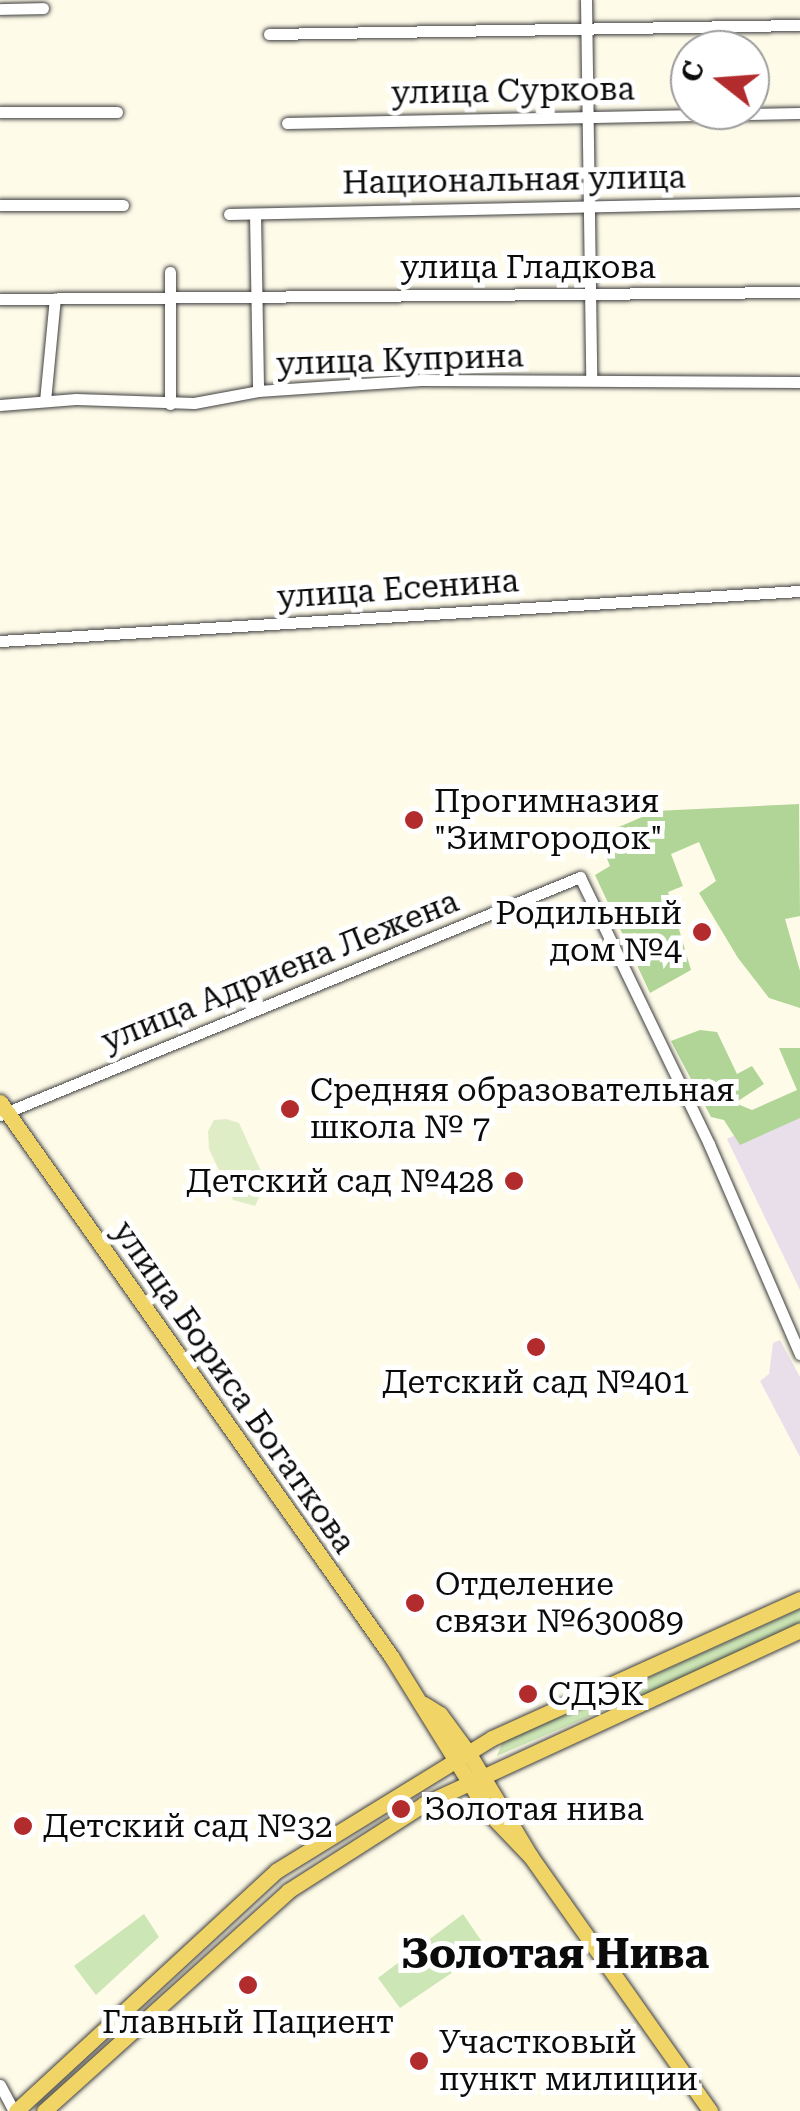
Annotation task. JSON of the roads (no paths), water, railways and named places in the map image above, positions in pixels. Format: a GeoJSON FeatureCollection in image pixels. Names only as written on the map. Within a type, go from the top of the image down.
{"type":"FeatureCollection","features":[{"type":"Feature","properties":{"kind":"main road","name":"улица Бориса Богаткова"},"geometry":{"type":"LineString","coordinates":[[2,1110],[424,1704],[428,1724],[462,1756],[710,2111]]}},
{"type":"Feature","properties":{"kind":"main road"},"geometry":{"type":"LineString","coordinates":[[15,2111],[276,1871],[462,1756],[612,1683],[800,1599]]}},
{"type":"Feature","properties":{"kind":"main road"},"geometry":{"type":"LineString","coordinates":[[44,2111],[288,1891],[418,1808],[800,1630]]}},
{"type":"Feature","properties":{"kind":"main road","name":"улица Бориса Богаткова"},"geometry":{"type":"LineString","coordinates":[[476,1779],[487,1811],[531,1857]]}},
{"type":"Feature","properties":{"kind":"main road"},"geometry":{"type":"LineString","coordinates":[[418,1808],[457,1796],[487,1811]]}},
{"type":"Feature","properties":{"kind":"street"},"geometry":{"type":"LineString","coordinates":[[586,0],[590,377]]}},
{"type":"Feature","properties":{"kind":"street"},"geometry":{"type":"LineString","coordinates":[[0,9],[43,8]]}},
{"type":"Feature","properties":{"kind":"street"},"geometry":{"type":"LineString","coordinates":[[269,34],[800,25]]}},
{"type":"Feature","properties":{"kind":"street"},"geometry":{"type":"LineString","coordinates":[[0,112],[117,112]]}},
{"type":"Feature","properties":{"kind":"street","name":"улица Суркова"},"geometry":{"type":"LineString","coordinates":[[288,123],[800,113]]}},
{"type":"Feature","properties":{"kind":"street","name":"Национальная улица"},"geometry":{"type":"LineString","coordinates":[[229,214],[800,202]]}},
{"type":"Feature","properties":{"kind":"street"},"geometry":{"type":"LineString","coordinates":[[0,204],[122,205]]}},
{"type":"Feature","properties":{"kind":"street"},"geometry":{"type":"LineString","coordinates":[[255,214],[258,391]]}},
{"type":"Feature","properties":{"kind":"street"},"geometry":{"type":"LineString","coordinates":[[170,272],[170,404]]}},
{"type":"Feature","properties":{"kind":"street","name":"улица Гладкова"},"geometry":{"type":"LineString","coordinates":[[0,299],[800,292]]}},
{"type":"Feature","properties":{"kind":"street"},"geometry":{"type":"LineString","coordinates":[[44,402],[55,298]]}},
{"type":"Feature","properties":{"kind":"street","name":"улица Куприна"},"geometry":{"type":"LineString","coordinates":[[0,406],[44,402],[170,404],[258,391],[421,380],[568,384],[590,377],[682,386],[800,382]]}},
{"type":"Feature","properties":{"kind":"street","name":"улица Есенина"},"geometry":{"type":"LineString","coordinates":[[0,641],[800,591]]}},
{"type":"Feature","properties":{"kind":"street","name":"улица Адриена Лежена"},"geometry":{"type":"LineString","coordinates":[[2,1110],[580,877],[709,1144],[800,1354]]}},
{"type":"Feature","properties":{"kind":"street"},"geometry":{"type":"LineString","coordinates":[[612,1683],[624,1709]]}},
{"type":"Feature","properties":{"kind":"street"},"geometry":{"type":"LineString","coordinates":[[0,2085],[15,2111]]}},
{"type":"Feature","properties":{"kind":"place","name":"Прогимназия \"Зимгородок\""},"geometry":{"type":"Point","coordinates":[414,820]}},
{"type":"Feature","properties":{"kind":"place","name":"Родильный дом №4"},"geometry":{"type":"Point","coordinates":[702,932]}},
{"type":"Feature","properties":{"kind":"place","name":"Средняя образовательная школа № 7"},"geometry":{"type":"Point","coordinates":[290,1109]}},
{"type":"Feature","properties":{"kind":"place","name":"Детский сад №428"},"geometry":{"type":"Point","coordinates":[514,1181]}},
{"type":"Feature","properties":{"kind":"place","name":"Детский сад №401"},"geometry":{"type":"Point","coordinates":[536,1347]}},
{"type":"Feature","properties":{"kind":"place","name":"Отделение связи №630089"},"geometry":{"type":"Point","coordinates":[415,1603]}},
{"type":"Feature","properties":{"kind":"place","name":"СДЭК"},"geometry":{"type":"Point","coordinates":[528,1694]}},
{"type":"Feature","properties":{"kind":"place","name":"Золотая нива"},"geometry":{"type":"Point","coordinates":[401,1809]}},
{"type":"Feature","properties":{"kind":"place","name":"Детский сад №32"},"geometry":{"type":"Point","coordinates":[23,1826]}},
{"type":"Feature","properties":{"kind":"place","name":"Главный Пациент"},"geometry":{"type":"Point","coordinates":[248,1985]}},
{"type":"Feature","properties":{"kind":"place","name":"Участковый пункт милиции"},"geometry":{"type":"Point","coordinates":[419,2061]}},
{"type":"Feature","properties":{"kind":"district","name":"Золотая Нива"},"geometry":{"type":"Point","coordinates":[555,1954]}}]}
